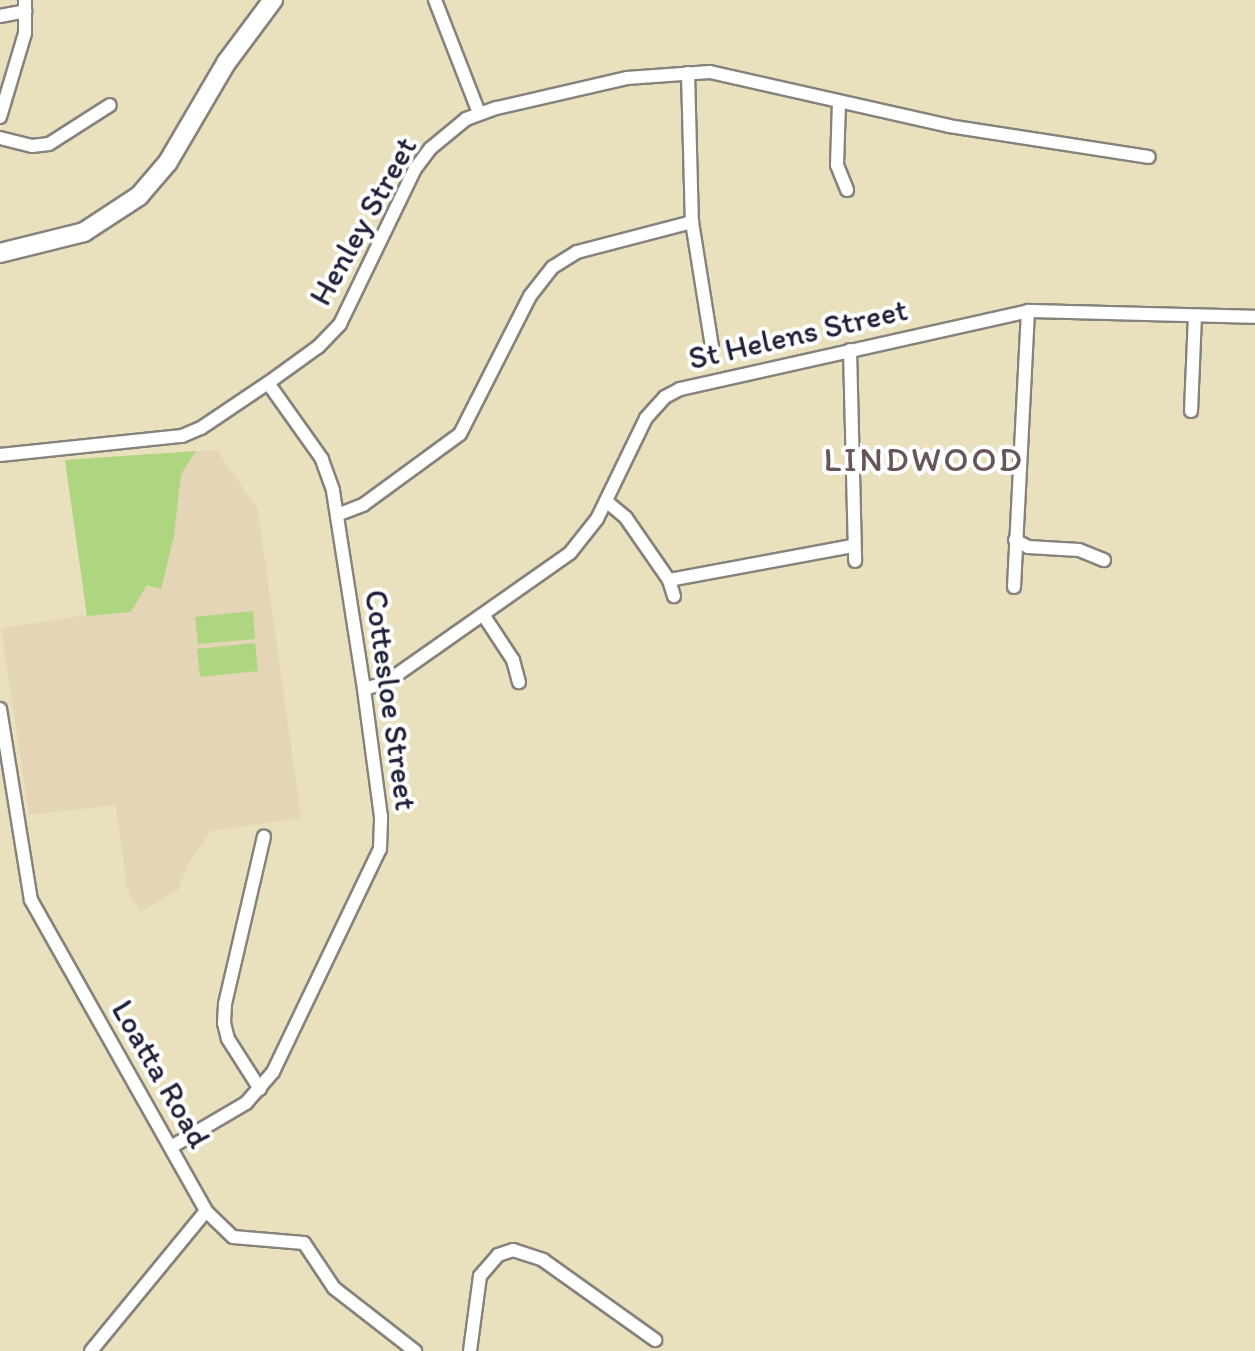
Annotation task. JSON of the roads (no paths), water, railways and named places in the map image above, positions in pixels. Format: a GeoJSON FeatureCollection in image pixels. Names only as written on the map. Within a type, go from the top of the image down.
{"type":"FeatureCollection","features":[{"type":"Feature","properties":{"kind":"main road"},"geometry":{"type":"LineString","coordinates":[[0,253],[84,232],[131,203],[168,162],[239,44],[273,0]]}},
{"type":"Feature","properties":{"kind":"street"},"geometry":{"type":"LineString","coordinates":[[435,0],[480,112]]}},
{"type":"Feature","properties":{"kind":"street"},"geometry":{"type":"LineString","coordinates":[[0,16],[26,5],[20,54],[0,117]]}},
{"type":"Feature","properties":{"kind":"street"},"geometry":{"type":"LineString","coordinates":[[688,74],[692,222],[712,347]]}},
{"type":"Feature","properties":{"kind":"street","name":"Henley Street"},"geometry":{"type":"LineString","coordinates":[[0,455],[182,436],[201,428],[268,383],[330,337],[349,308],[422,157],[454,127],[480,112],[627,78],[730,75],[950,126],[1149,158]]}},
{"type":"Feature","properties":{"kind":"street"},"geometry":{"type":"LineString","coordinates":[[838,102],[837,165],[847,190]]}},
{"type":"Feature","properties":{"kind":"street"},"geometry":{"type":"LineString","coordinates":[[0,138],[32,146],[48,144],[110,106]]}},
{"type":"Feature","properties":{"kind":"street"},"geometry":{"type":"LineString","coordinates":[[337,515],[363,506],[460,434],[530,296],[553,267],[577,252],[692,222]]}},
{"type":"Feature","properties":{"kind":"street"},"geometry":{"type":"LineString","coordinates":[[1014,587],[1028,311]]}},
{"type":"Feature","properties":{"kind":"street","name":"St Helens Street"},"geometry":{"type":"LineString","coordinates":[[364,690],[385,683],[570,552],[606,501],[646,418],[665,396],[710,381],[1028,311],[1255,317]]}},
{"type":"Feature","properties":{"kind":"street"},"geometry":{"type":"LineString","coordinates":[[1191,410],[1195,316]]}},
{"type":"Feature","properties":{"kind":"street"},"geometry":{"type":"LineString","coordinates":[[850,350],[855,561]]}},
{"type":"Feature","properties":{"kind":"street","name":"Cottesloe Street"},"geometry":{"type":"LineString","coordinates":[[171,1147],[246,1102],[273,1072],[380,849],[381,817],[337,515],[322,460],[268,383]]}},
{"type":"Feature","properties":{"kind":"street"},"geometry":{"type":"LineString","coordinates":[[606,501],[626,518],[669,580],[674,596]]}},
{"type":"Feature","properties":{"kind":"street"},"geometry":{"type":"LineString","coordinates":[[1015,540],[1028,547],[1079,550],[1104,560]]}},
{"type":"Feature","properties":{"kind":"street"},"geometry":{"type":"LineString","coordinates":[[669,580],[852,546]]}},
{"type":"Feature","properties":{"kind":"street"},"geometry":{"type":"LineString","coordinates":[[484,616],[513,660],[519,682]]}},
{"type":"Feature","properties":{"kind":"street","name":"Loatta Road"},"geometry":{"type":"LineString","coordinates":[[0,709],[31,900],[206,1211],[234,1237],[304,1243],[334,1288],[416,1351]]}},
{"type":"Feature","properties":{"kind":"street"},"geometry":{"type":"LineString","coordinates":[[260,1088],[228,1040],[224,1004],[264,836]]}},
{"type":"Feature","properties":{"kind":"street"},"geometry":{"type":"LineString","coordinates":[[91,1351],[206,1211]]}},
{"type":"Feature","properties":{"kind":"street"},"geometry":{"type":"LineString","coordinates":[[470,1351],[480,1276],[498,1255],[513,1250],[542,1260],[655,1340]]}},
{"type":"Feature","properties":{"kind":"district","name":"LINDWOOD"},"geometry":{"type":"Point","coordinates":[924,459]}}]}
